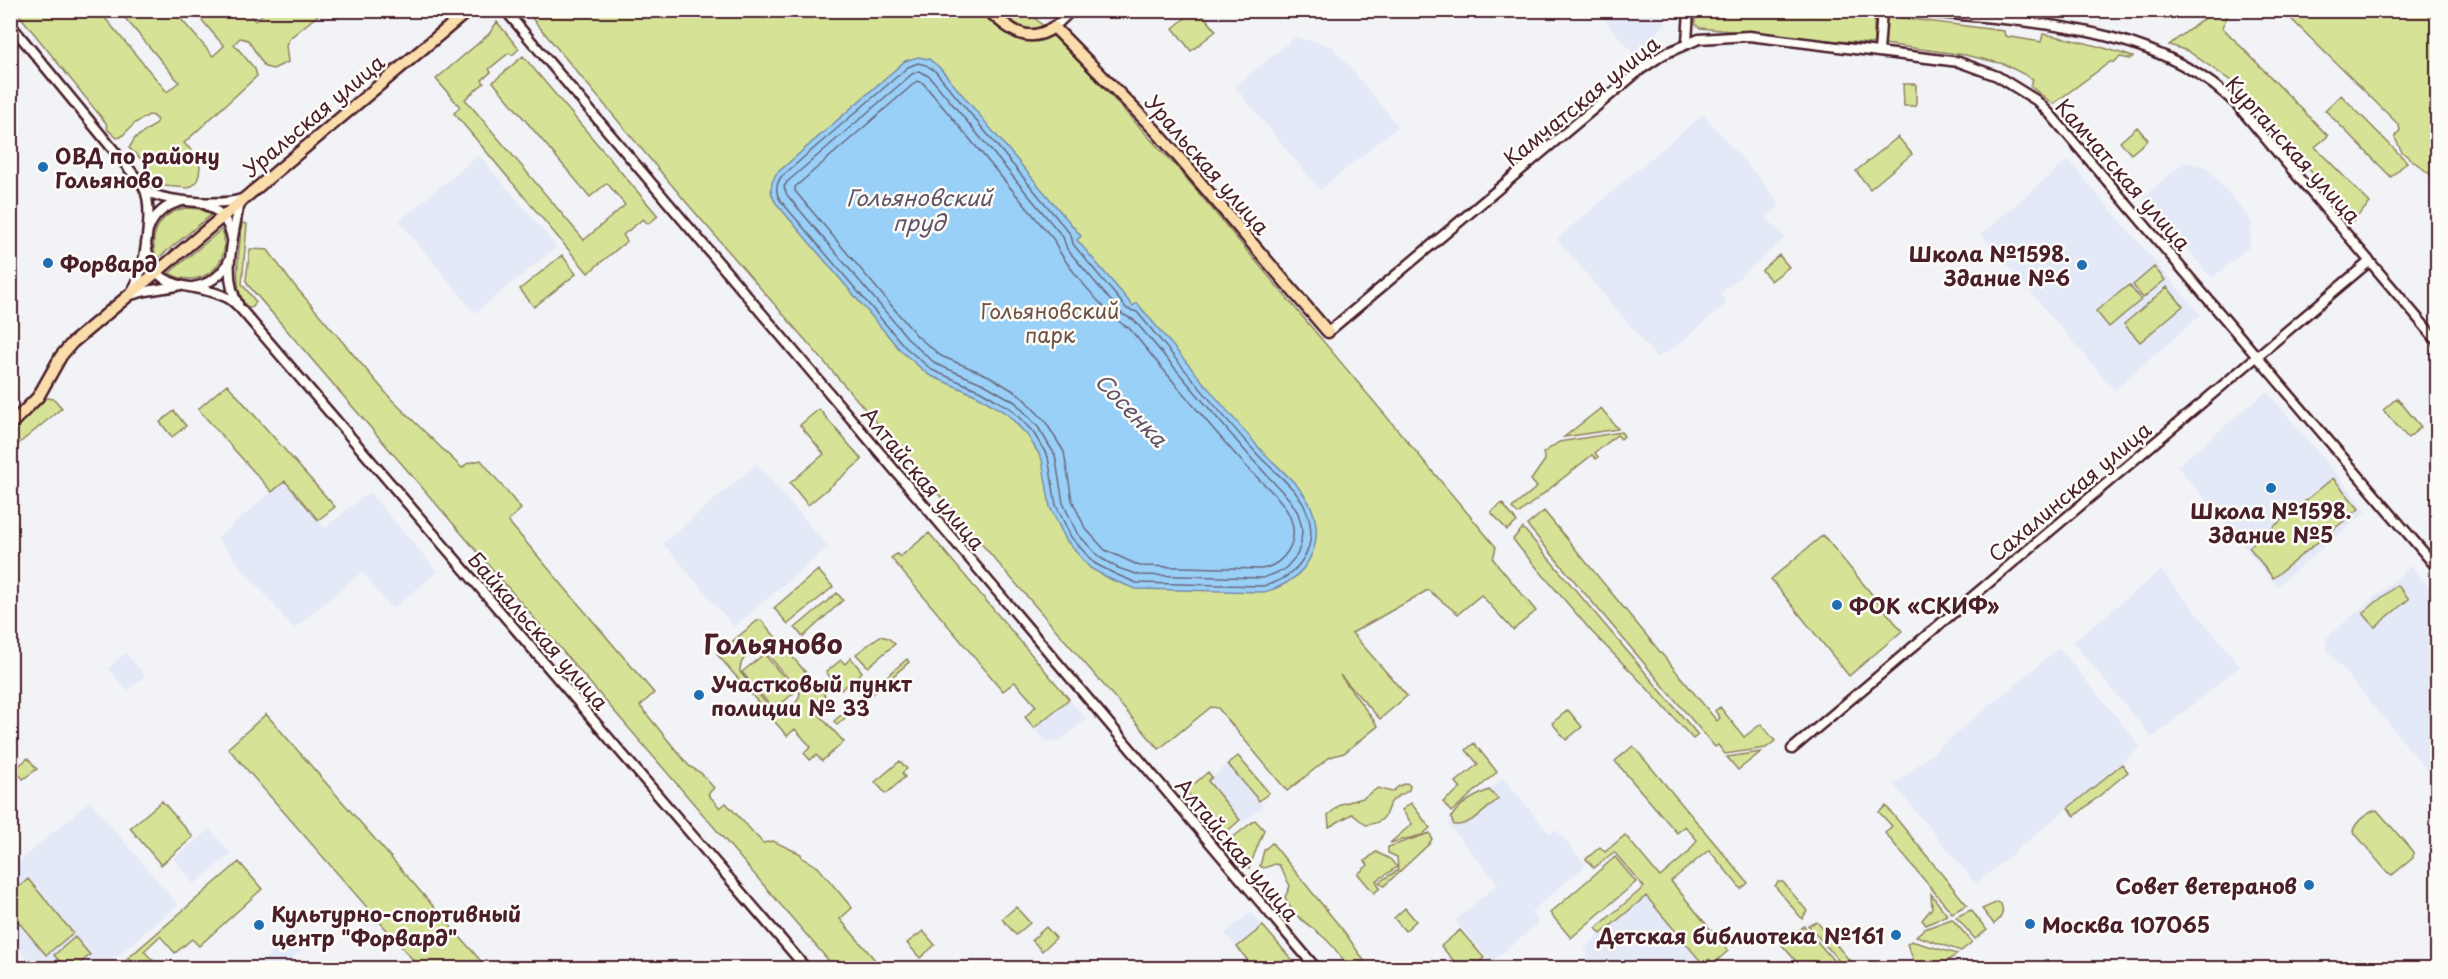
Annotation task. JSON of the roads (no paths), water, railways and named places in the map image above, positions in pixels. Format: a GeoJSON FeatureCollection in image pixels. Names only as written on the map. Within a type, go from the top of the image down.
{"type":"FeatureCollection","features":[{"type":"Feature","properties":{"kind":"main road","name":"Уральская улица"},"geometry":{"type":"LineString","coordinates":[[10,425],[38,397],[72,343],[469,10]]}},
{"type":"Feature","properties":{"kind":"main road"},"geometry":{"type":"LineString","coordinates":[[988,10],[1011,30],[1023,35],[1043,34],[1054,27]]}},
{"type":"Feature","properties":{"kind":"main road","name":"Уральская улица"},"geometry":{"type":"LineString","coordinates":[[1054,27],[1157,132],[1328,332]]}},
{"type":"Feature","properties":{"kind":"street","name":"Алтайская улица"},"geometry":{"type":"LineString","coordinates":[[505,10],[1317,969]]}},
{"type":"Feature","properties":{"kind":"street"},"geometry":{"type":"LineString","coordinates":[[1054,27],[1072,10]]}},
{"type":"Feature","properties":{"kind":"street"},"geometry":{"type":"LineString","coordinates":[[1688,42],[1689,10]]}},
{"type":"Feature","properties":{"kind":"street"},"geometry":{"type":"LineString","coordinates":[[1879,52],[1882,10]]}},
{"type":"Feature","properties":{"kind":"street","name":"Курганская улица"},"geometry":{"type":"LineString","coordinates":[[1910,10],[2084,30],[2125,41],[2182,64],[2213,84],[2238,106],[2438,342]]}},
{"type":"Feature","properties":{"kind":"street"},"geometry":{"type":"LineString","coordinates":[[10,24],[144,188],[154,195],[213,208],[223,216],[232,237],[231,288],[245,314]]}},
{"type":"Feature","properties":{"kind":"street","name":"Камчатская улица"},"geometry":{"type":"LineString","coordinates":[[1328,332],[1640,70],[1688,42],[1714,37],[1749,36],[1959,62],[1997,76],[2036,100],[2083,152],[2438,569]]}},
{"type":"Feature","properties":{"kind":"street"},"geometry":{"type":"LineString","coordinates":[[144,188],[147,200],[146,240],[150,263],[157,272],[170,283],[230,299],[245,314]]}},
{"type":"Feature","properties":{"kind":"street"},"geometry":{"type":"LineString","coordinates":[[125,299],[137,282],[146,240],[155,216],[174,203],[231,202],[245,197]]}},
{"type":"Feature","properties":{"kind":"street"},"geometry":{"type":"LineString","coordinates":[[125,299],[137,292],[204,285],[213,280],[221,273],[232,252],[238,210],[245,197]]}},
{"type":"Feature","properties":{"kind":"street","name":"Сахалинская улица"},"geometry":{"type":"LineString","coordinates":[[1792,748],[2370,261]]}},
{"type":"Feature","properties":{"kind":"street","name":"Байкальская улица"},"geometry":{"type":"LineString","coordinates":[[245,314],[806,969]]}},
{"type":"Feature","properties":{"kind":"water","name":"Гольяновский пруд"},"geometry":{"type":"Polygon","coordinates":[[[918,57],[929,59],[939,67],[1081,236],[1077,240],[1133,306],[1137,303],[1261,450],[1303,493],[1312,509],[1316,524],[1316,537],[1308,562],[1290,580],[1264,592],[1136,589],[1090,568],[1066,540],[1050,507],[1042,459],[1028,436],[1007,414],[978,396],[929,375],[901,351],[776,203],[771,188],[776,174],[905,61],[918,57]]]}},
{"type":"Feature","properties":{"kind":"place","name":"ОВД по району Гольяново"},"geometry":{"type":"Point","coordinates":[43,167]}},
{"type":"Feature","properties":{"kind":"place","name":"Форвард"},"geometry":{"type":"Point","coordinates":[48,263]}},
{"type":"Feature","properties":{"kind":"place","name":"Школа №1598. Здание №6"},"geometry":{"type":"Point","coordinates":[2082,265]}},
{"type":"Feature","properties":{"kind":"place","name":"Школа №1598. Здание №5"},"geometry":{"type":"Point","coordinates":[2271,488]}},
{"type":"Feature","properties":{"kind":"place","name":"ФОК «СКИФ»"},"geometry":{"type":"Point","coordinates":[1837,605]}},
{"type":"Feature","properties":{"kind":"place","name":"Участковый пункт полиции № 33"},"geometry":{"type":"Point","coordinates":[699,695]}},
{"type":"Feature","properties":{"kind":"place","name":"Совет ветеранов"},"geometry":{"type":"Point","coordinates":[2309,885]}},
{"type":"Feature","properties":{"kind":"place","name":"Москва 107065"},"geometry":{"type":"Point","coordinates":[2030,924]}},
{"type":"Feature","properties":{"kind":"place","name":"Культурно-спортивный центр \"Форвард\""},"geometry":{"type":"Point","coordinates":[259,925]}},
{"type":"Feature","properties":{"kind":"place","name":"Детская библиотека №161"},"geometry":{"type":"Point","coordinates":[1896,935]}},
{"type":"Feature","properties":{"kind":"district","name":"Гольяново"},"geometry":{"type":"Point","coordinates":[773,642]}},
{"type":"Feature","properties":{"kind":"park label","name":"Гольяновcкий парк"},"geometry":{"type":"Point","coordinates":[1050,322]}},
{"type":"Feature","properties":{"kind":"water label","name":"Сосенка"},"geometry":{"type":"Point","coordinates":[1132,409]}}]}
